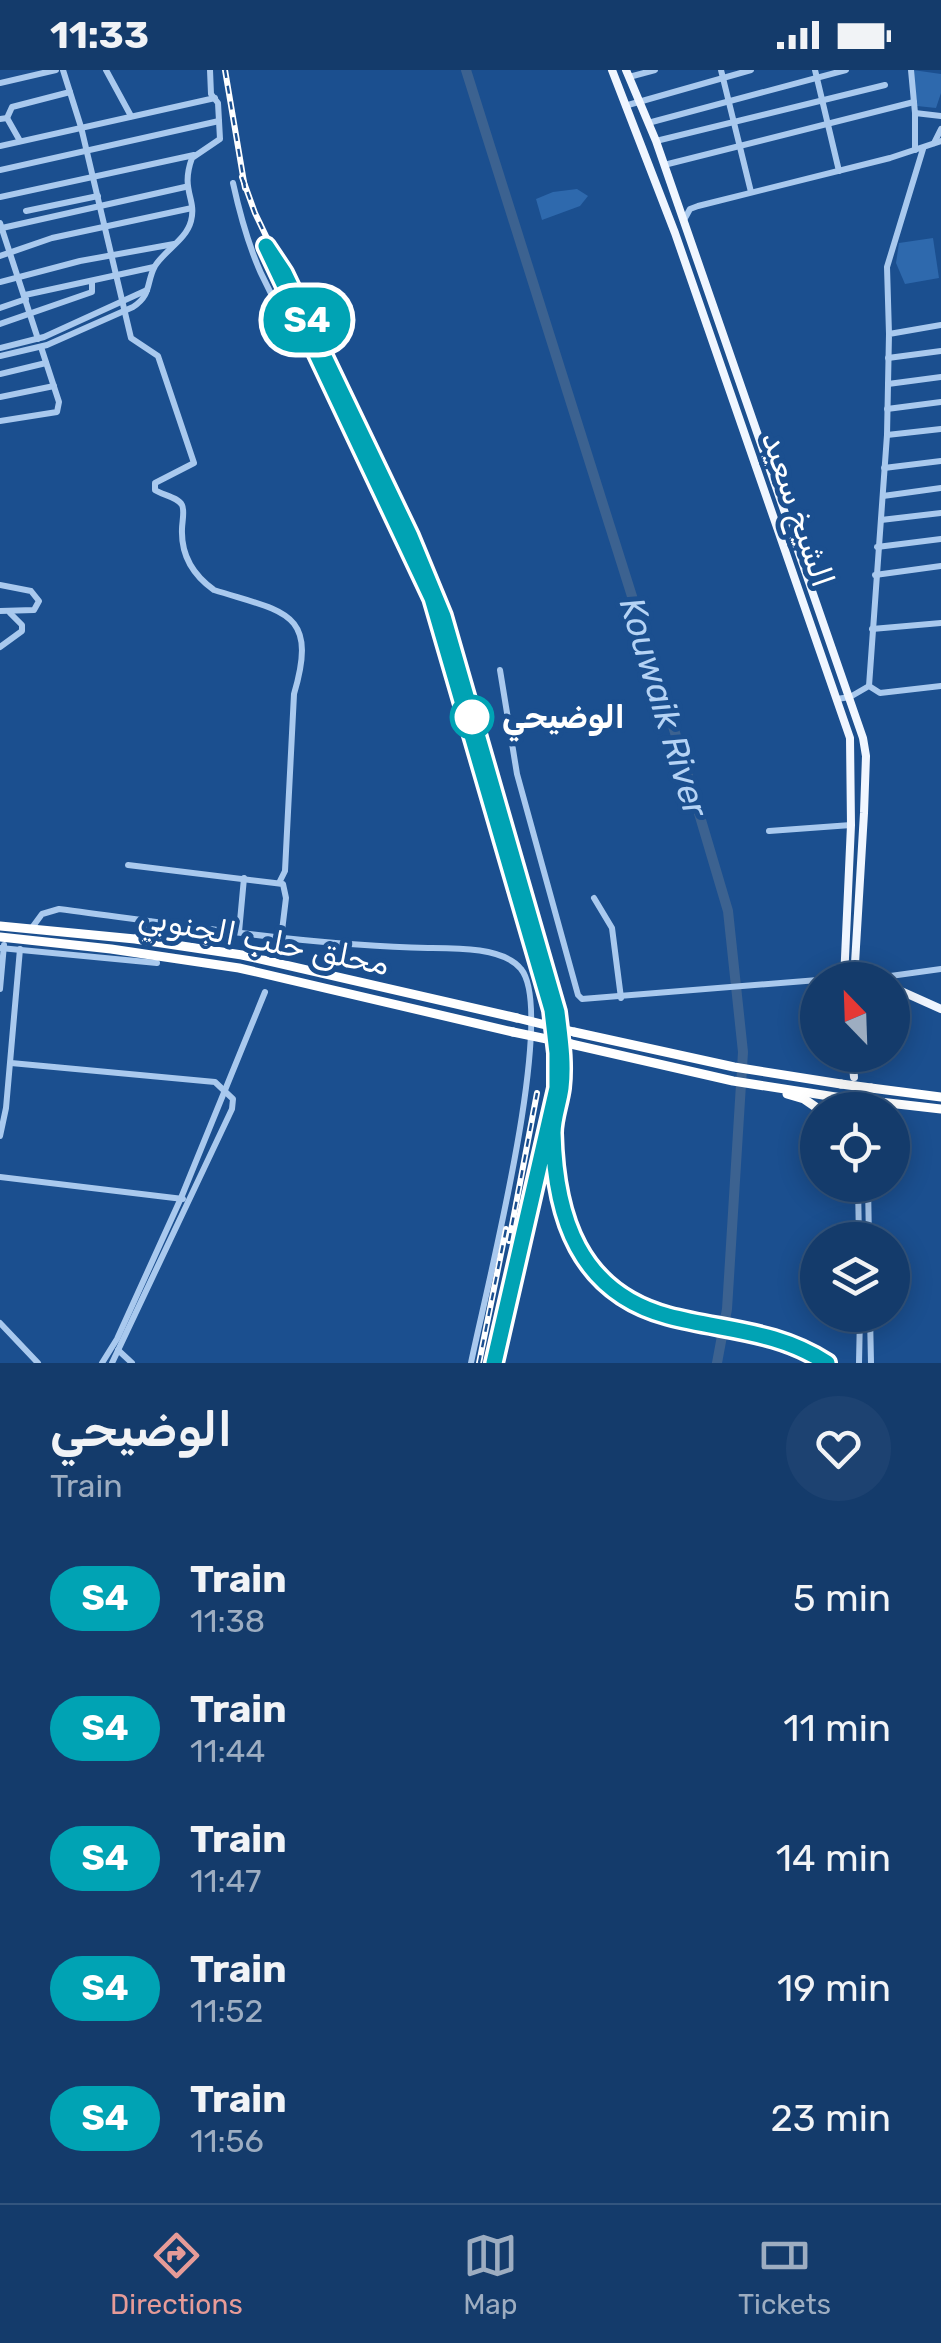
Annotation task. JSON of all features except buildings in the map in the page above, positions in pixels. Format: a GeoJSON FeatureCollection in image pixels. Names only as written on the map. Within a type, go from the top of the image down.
{"type":"FeatureCollection","features":[{"type":"Feature","properties":{"kind":"highway","name":"محلق حلب الجنوبي"},"geometry":{"type":"LineString","coordinates":[[0,926],[135,939],[242,956],[734,1067],[941,1097]]}},
{"type":"Feature","properties":{"kind":"highway"},"geometry":{"type":"LineString","coordinates":[[2,942],[110,949],[239,968],[732,1080],[842,1098],[941,1108]]}},
{"type":"Feature","properties":{"kind":"highway"},"geometry":{"type":"LineString","coordinates":[[756,1084],[800,1098]]}},
{"type":"Feature","properties":{"kind":"main road","name":"الشيخ سعيد"},"geometry":{"type":"LineString","coordinates":[[612,70],[675,233],[853,751],[849,962]]}},
{"type":"Feature","properties":{"kind":"main road","name":"الشيخ سعيد"},"geometry":{"type":"LineString","coordinates":[[628,73],[656,142],[850,698],[866,756],[850,962]]}},
{"type":"Feature","properties":{"kind":"main road"},"geometry":{"type":"LineString","coordinates":[[675,233],[685,225]]}},
{"type":"Feature","properties":{"kind":"main road"},"geometry":{"type":"LineString","coordinates":[[910,995],[941,1009]]}},
{"type":"Feature","properties":{"kind":"main road"},"geometry":{"type":"LineString","coordinates":[[854,1072],[854,1077]]}},
{"type":"Feature","properties":{"kind":"street"},"geometry":{"type":"LineString","coordinates":[[0,83],[25,73],[59,70],[70,92],[82,126],[131,338],[158,356],[194,463],[155,482],[155,490],[179,500],[184,508],[182,543],[186,558],[203,582],[214,590],[292,618],[302,636],[300,673],[294,694],[285,871],[279,882]]}},
{"type":"Feature","properties":{"kind":"street"},"geometry":{"type":"LineString","coordinates":[[106,70],[131,116]]}},
{"type":"Feature","properties":{"kind":"street"},"geometry":{"type":"LineString","coordinates":[[0,197],[195,155],[220,140],[218,103],[211,94],[210,70]]}},
{"type":"Feature","properties":{"kind":"street"},"geometry":{"type":"LineString","coordinates":[[628,73],[655,70]]}},
{"type":"Feature","properties":{"kind":"street"},"geometry":{"type":"LineString","coordinates":[[628,104],[722,74],[751,70]]}},
{"type":"Feature","properties":{"kind":"street"},"geometry":{"type":"LineString","coordinates":[[648,123],[816,74],[846,70]]}},
{"type":"Feature","properties":{"kind":"street"},"geometry":{"type":"LineString","coordinates":[[869,686],[887,434],[888,267],[919,149],[911,70]]}},
{"type":"Feature","properties":{"kind":"street"},"geometry":{"type":"LineString","coordinates":[[722,74],[751,192]]}},
{"type":"Feature","properties":{"kind":"street"},"geometry":{"type":"LineString","coordinates":[[816,74],[839,172]]}},
{"type":"Feature","properties":{"kind":"street"},"geometry":{"type":"LineString","coordinates":[[656,142],[885,85]]}},
{"type":"Feature","properties":{"kind":"street"},"geometry":{"type":"LineString","coordinates":[[20,141],[3,118],[12,107],[70,92]]}},
{"type":"Feature","properties":{"kind":"street"},"geometry":{"type":"LineString","coordinates":[[0,146],[215,98]]}},
{"type":"Feature","properties":{"kind":"street"},"geometry":{"type":"LineString","coordinates":[[664,165],[914,102]]}},
{"type":"Feature","properties":{"kind":"street"},"geometry":{"type":"LineString","coordinates":[[915,113],[941,116]]}},
{"type":"Feature","properties":{"kind":"street"},"geometry":{"type":"LineString","coordinates":[[0,170],[219,121]]}},
{"type":"Feature","properties":{"kind":"street"},"geometry":{"type":"LineString","coordinates":[[941,129],[941,150]]}},
{"type":"Feature","properties":{"kind":"street"},"geometry":{"type":"LineString","coordinates":[[685,225],[690,209],[839,172],[938,142]]}},
{"type":"Feature","properties":{"kind":"street"},"geometry":{"type":"LineString","coordinates":[[0,308],[25,297],[154,267],[191,224],[192,208],[185,187],[195,155]]}},
{"type":"Feature","properties":{"kind":"street"},"geometry":{"type":"LineString","coordinates":[[233,183],[245,234],[268,292],[311,352]]}},
{"type":"Feature","properties":{"kind":"street"},"geometry":{"type":"LineString","coordinates":[[0,421],[57,412],[59,402],[12,252],[1,230],[185,187]]}},
{"type":"Feature","properties":{"kind":"street"},"geometry":{"type":"LineString","coordinates":[[26,210],[98,196]]}},
{"type":"Feature","properties":{"kind":"street"},"geometry":{"type":"LineString","coordinates":[[0,256],[52,238],[192,208]]}},
{"type":"Feature","properties":{"kind":"street"},"geometry":{"type":"LineString","coordinates":[[0,282],[112,254],[176,244]]}},
{"type":"Feature","properties":{"kind":"street"},"geometry":{"type":"LineString","coordinates":[[0,356],[124,307],[151,286],[154,267]]}},
{"type":"Feature","properties":{"kind":"street"},"geometry":{"type":"LineString","coordinates":[[0,324],[92,292],[92,281]]}},
{"type":"Feature","properties":{"kind":"street"},"geometry":{"type":"LineString","coordinates":[[889,334],[941,325]]}},
{"type":"Feature","properties":{"kind":"street"},"geometry":{"type":"LineString","coordinates":[[0,348],[21,348]]}},
{"type":"Feature","properties":{"kind":"street"},"geometry":{"type":"LineString","coordinates":[[888,358],[941,351]]}},
{"type":"Feature","properties":{"kind":"street"},"geometry":{"type":"LineString","coordinates":[[0,374],[46,364]]}},
{"type":"Feature","properties":{"kind":"street"},"geometry":{"type":"LineString","coordinates":[[888,384],[941,377]]}},
{"type":"Feature","properties":{"kind":"street"},"geometry":{"type":"LineString","coordinates":[[0,397],[54,386]]}},
{"type":"Feature","properties":{"kind":"street"},"geometry":{"type":"LineString","coordinates":[[887,408],[941,402]]}},
{"type":"Feature","properties":{"kind":"street"},"geometry":{"type":"LineString","coordinates":[[887,434],[941,429]]}},
{"type":"Feature","properties":{"kind":"street"},"geometry":{"type":"LineString","coordinates":[[884,468],[941,461]]}},
{"type":"Feature","properties":{"kind":"street"},"geometry":{"type":"LineString","coordinates":[[882,496],[941,488]]}},
{"type":"Feature","properties":{"kind":"street"},"geometry":{"type":"LineString","coordinates":[[881,520],[941,512]]}},
{"type":"Feature","properties":{"kind":"street"},"geometry":{"type":"LineString","coordinates":[[877,547],[941,539]]}},
{"type":"Feature","properties":{"kind":"street"},"geometry":{"type":"LineString","coordinates":[[875,575],[941,566]]}},
{"type":"Feature","properties":{"kind":"street"},"geometry":{"type":"LineString","coordinates":[[0,586],[36,595],[40,601],[18,636],[0,646]]}},
{"type":"Feature","properties":{"kind":"street"},"geometry":{"type":"LineString","coordinates":[[4,612],[34,610]]}},
{"type":"Feature","properties":{"kind":"street"},"geometry":{"type":"LineString","coordinates":[[4,612],[22,626]]}},
{"type":"Feature","properties":{"kind":"street"},"geometry":{"type":"LineString","coordinates":[[872,630],[941,623]]}},
{"type":"Feature","properties":{"kind":"street"},"geometry":{"type":"LineString","coordinates":[[500,670],[517,774],[578,995],[582,999],[621,998],[800,982]]}},
{"type":"Feature","properties":{"kind":"street"},"geometry":{"type":"LineString","coordinates":[[837,700],[850,698],[869,686]]}},
{"type":"Feature","properties":{"kind":"street"},"geometry":{"type":"LineString","coordinates":[[869,686],[880,692],[941,686]]}},
{"type":"Feature","properties":{"kind":"street"},"geometry":{"type":"LineString","coordinates":[[769,832],[851,826]]}},
{"type":"Feature","properties":{"kind":"street"},"geometry":{"type":"LineString","coordinates":[[128,864],[279,882],[286,890],[281,939]]}},
{"type":"Feature","properties":{"kind":"street"},"geometry":{"type":"LineString","coordinates":[[239,932],[244,878]]}},
{"type":"Feature","properties":{"kind":"street"},"geometry":{"type":"LineString","coordinates":[[594,898],[612,928],[621,998]]}},
{"type":"Feature","properties":{"kind":"street"},"geometry":{"type":"LineString","coordinates":[[32,929],[42,914],[52,909],[281,939],[490,952],[521,968],[528,982],[531,1007],[530,1055],[502,1219],[471,1363]]}},
{"type":"Feature","properties":{"kind":"street"},"geometry":{"type":"LineString","coordinates":[[135,939],[142,928],[154,921]]}},
{"type":"Feature","properties":{"kind":"street"},"geometry":{"type":"LineString","coordinates":[[0,989],[2,942],[20,949],[157,962]]}},
{"type":"Feature","properties":{"kind":"street"},"geometry":{"type":"LineString","coordinates":[[0,1136],[11,1063],[20,949]]}},
{"type":"Feature","properties":{"kind":"street"},"geometry":{"type":"LineString","coordinates":[[910,974],[941,969]]}},
{"type":"Feature","properties":{"kind":"street"},"geometry":{"type":"LineString","coordinates":[[227,1090],[265,992]]}},
{"type":"Feature","properties":{"kind":"street"},"geometry":{"type":"LineString","coordinates":[[11,1063],[209,1081],[227,1090],[233,1099],[232,1109],[185,1199],[112,1363]]}},
{"type":"Feature","properties":{"kind":"street"},"geometry":{"type":"LineString","coordinates":[[0,1177],[185,1199]]}},
{"type":"Feature","properties":{"kind":"street"},"geometry":{"type":"LineString","coordinates":[[0,1323],[38,1363]]}},
{"type":"Feature","properties":{"kind":"street"},"geometry":{"type":"LineString","coordinates":[[860,1332],[860,1363]]}},
{"type":"Feature","properties":{"kind":"street"},"geometry":{"type":"LineString","coordinates":[[870,1332],[870,1363]]}},
{"type":"Feature","properties":{"kind":"street"},"geometry":{"type":"LineString","coordinates":[[102,1363],[116,1348]]}},
{"type":"Feature","properties":{"kind":"street"},"geometry":{"type":"LineString","coordinates":[[116,1348],[132,1363]]}},
{"type":"Feature","properties":{"kind":"shaded area"},"geometry":{"type":"Polygon","coordinates":[[[913,70],[941,74],[936,108],[917,106],[913,70]]]}},
{"type":"Feature","properties":{"kind":"shaded area"},"geometry":{"type":"Polygon","coordinates":[[[577,189],[588,196],[580,206],[542,220],[536,199],[577,189]]]}},
{"type":"Feature","properties":{"kind":"shaded area"},"geometry":{"type":"Polygon","coordinates":[[[933,238],[939,278],[905,284],[896,263],[899,243],[933,238]]]}},
{"type":"Feature","properties":{"kind":"waterway","name":"Kouwaik River"},"geometry":{"type":"LineString","coordinates":[[466,70],[728,911],[743,1052],[727,1309],[717,1363]]}},
{"type":"Feature","properties":{"kind":"railway"},"geometry":{"type":"LineString","coordinates":[[225,70],[245,188]]}},
{"type":"Feature","properties":{"kind":"railway"},"geometry":{"type":"LineString","coordinates":[[242,177],[255,213],[410,537],[443,616],[552,1010],[557,1088],[494,1363]]}},
{"type":"Feature","properties":{"kind":"railway"},"geometry":{"type":"LineString","coordinates":[[509,1241],[537,1093]]}},
{"type":"Feature","properties":{"kind":"railway"},"geometry":{"type":"LineString","coordinates":[[554,1141],[560,1190],[573,1235],[597,1275],[615,1291],[652,1311],[767,1337],[798,1347],[827,1363]]}},
{"type":"Feature","properties":{"kind":"railway"},"geometry":{"type":"LineString","coordinates":[[479,1363],[506,1229]]}},
{"type":"Feature","properties":{"kind":"train","name":"S4"},"geometry":{"type":"LineString","coordinates":[[494,1363],[557,1088],[552,1010],[432,598],[266,246],[284,273],[410,536],[443,616],[557,1012],[561,1088],[553,1128],[556,1186],[566,1224],[583,1257],[607,1286],[637,1306],[776,1337],[827,1363]]}},
{"type":"Feature","properties":{"kind":"place","name":"الوضيحي"},"geometry":{"type":"Point","coordinates":[472,717]}}]}
